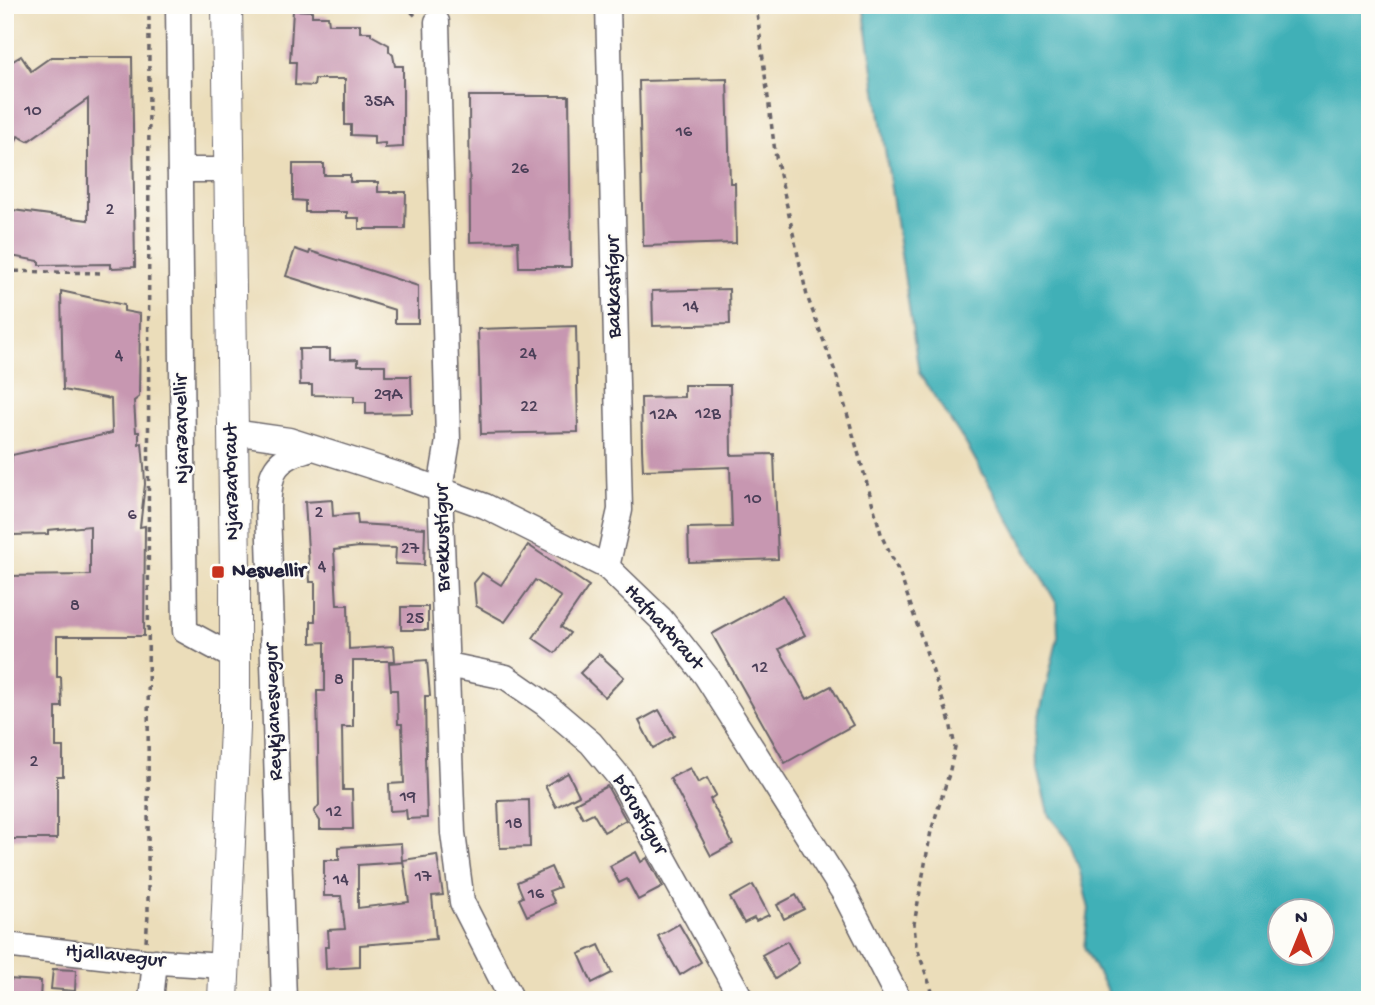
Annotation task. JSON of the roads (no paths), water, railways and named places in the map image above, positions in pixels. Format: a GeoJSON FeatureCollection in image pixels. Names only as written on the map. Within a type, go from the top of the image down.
{"type":"FeatureCollection","features":[{"type":"Feature","properties":{"kind":"main road","name":"Njarðarbraut"},"geometry":{"type":"LineString","coordinates":[[223,1000],[235,728],[227,5]]}},
{"type":"Feature","properties":{"kind":"street","name":"Njarðarvellir"},"geometry":{"type":"LineString","coordinates":[[178,5],[185,631],[235,658]]}},
{"type":"Feature","properties":{"kind":"street","name":"Bakkastígur"},"geometry":{"type":"LineString","coordinates":[[607,567],[620,510],[608,5]]}},
{"type":"Feature","properties":{"kind":"street","name":"Brekkustígur"},"geometry":{"type":"LineString","coordinates":[[438,22],[448,442],[440,489],[453,833],[462,902],[512,1000]]}},
{"type":"Feature","properties":{"kind":"street"},"geometry":{"type":"LineString","coordinates":[[180,170],[230,170]]}},
{"type":"Feature","properties":{"kind":"street","name":"Hafnarbraut"},"geometry":{"type":"LineString","coordinates":[[232,432],[259,434],[312,448],[440,489],[485,506],[607,567],[661,619],[706,676],[844,892],[899,1000]]}},
{"type":"Feature","properties":{"kind":"street","name":"Reykjanesvegur"},"geometry":{"type":"LineString","coordinates":[[284,1000],[268,508],[270,480],[278,465],[289,454],[312,448]]}},
{"type":"Feature","properties":{"kind":"street","name":"Þórustígur"},"geometry":{"type":"LineString","coordinates":[[448,665],[506,677],[545,704],[591,743],[621,778],[742,1000]]}},
{"type":"Feature","properties":{"kind":"street","name":"Hjallavegur"},"geometry":{"type":"LineString","coordinates":[[5,945],[149,961],[224,966]]}},
{"type":"Feature","properties":{"kind":"street"},"geometry":{"type":"LineString","coordinates":[[149,961],[151,1000]]}},
{"type":"Feature","properties":{"kind":"water"},"geometry":{"type":"Polygon","coordinates":[[[863,5],[1370,5],[1370,1000],[1112,1000],[1084,947],[1089,909],[1079,868],[1068,839],[1049,816],[1037,769],[1036,729],[1058,637],[1057,604],[968,447],[919,373],[863,5]]]}},
{"type":"Feature","properties":{"kind":"place","name":"Nesvellir"},"geometry":{"type":"Point","coordinates":[218,572]}}]}
